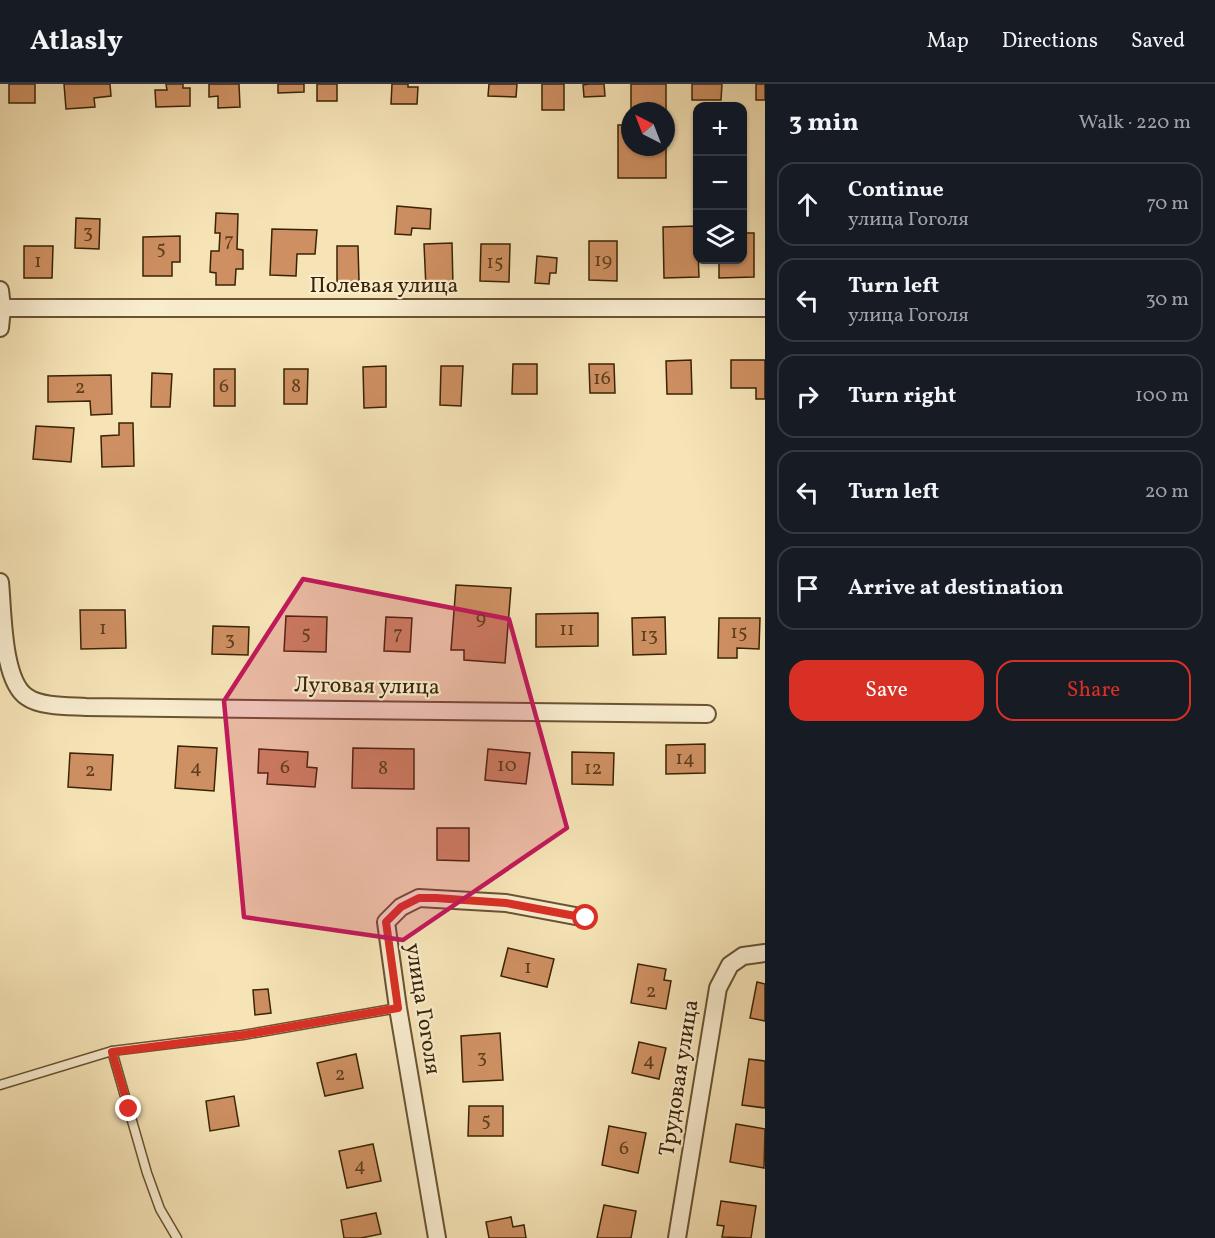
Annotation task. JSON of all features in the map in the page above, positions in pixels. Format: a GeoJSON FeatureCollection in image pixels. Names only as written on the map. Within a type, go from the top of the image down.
{"type":"FeatureCollection","features":[{"type":"Feature","properties":{"kind":"street"},"geometry":{"type":"LineString","coordinates":[[0,290],[0,328]]}},
{"type":"Feature","properties":{"kind":"street","name":"Полевая улица"},"geometry":{"type":"LineString","coordinates":[[1,308],[765,308]]}},
{"type":"Feature","properties":{"kind":"street","name":"Луговая улица"},"geometry":{"type":"LineString","coordinates":[[0,582],[7,663],[15,686],[27,698],[44,704],[86,707],[707,714]]}},
{"type":"Feature","properties":{"kind":"street","name":"улица Гоголя"},"geometry":{"type":"LineString","coordinates":[[438,1238],[398,1008],[386,922],[401,907],[419,898],[506,903],[586,918]]}},
{"type":"Feature","properties":{"kind":"street","name":"Трудовая улица"},"geometry":{"type":"LineString","coordinates":[[677,1238],[718,988],[730,965],[743,956],[765,953]]}},
{"type":"Feature","properties":{"kind":"lane"},"geometry":{"type":"LineString","coordinates":[[0,1085],[112,1052],[243,1035],[398,1008]]}},
{"type":"Feature","properties":{"kind":"lane"},"geometry":{"type":"LineString","coordinates":[[112,1052],[147,1173],[160,1209],[177,1238]]}},
{"type":"Feature","properties":{"kind":"highlighted area"},"geometry":{"type":"Polygon","coordinates":[[[303,579],[509,619],[567,828],[403,940],[244,917],[224,701],[303,579]]]}},
{"type":"Feature","properties":{"kind":"building"},"geometry":{"type":"Polygon","coordinates":[[[9,84],[35,84],[35,103],[9,103],[9,84]]]}},
{"type":"Feature","properties":{"kind":"building"},"geometry":{"type":"Polygon","coordinates":[[[64,84],[110,84],[111,96],[94,98],[95,107],[66,109],[64,84]]]}},
{"type":"Feature","properties":{"kind":"building"},"geometry":{"type":"Polygon","coordinates":[[[166,84],[183,84],[183,88],[190,88],[190,106],[156,107],[155,90],[167,90],[166,84]]]}},
{"type":"Feature","properties":{"kind":"building"},"geometry":{"type":"Polygon","coordinates":[[[209,84],[239,84],[240,107],[218,108],[218,96],[209,97],[209,84]]]}},
{"type":"Feature","properties":{"kind":"building"},"geometry":{"type":"Polygon","coordinates":[[[278,84],[304,84],[304,92],[278,93],[278,84]]]}},
{"type":"Feature","properties":{"kind":"building"},"geometry":{"type":"Polygon","coordinates":[[[317,84],[337,84],[337,101],[317,101],[317,84]]]}},
{"type":"Feature","properties":{"kind":"building"},"geometry":{"type":"Polygon","coordinates":[[[392,84],[408,84],[408,87],[418,87],[417,104],[391,104],[392,84]]]}},
{"type":"Feature","properties":{"kind":"building"},"geometry":{"type":"Polygon","coordinates":[[[489,84],[517,84],[516,97],[488,96],[489,84]]]}},
{"type":"Feature","properties":{"kind":"building"},"geometry":{"type":"Polygon","coordinates":[[[542,84],[564,84],[564,110],[542,110],[542,84]]]}},
{"type":"Feature","properties":{"kind":"building"},"geometry":{"type":"Polygon","coordinates":[[[604,84],[605,96],[584,97],[583,85],[604,84]]]}},
{"type":"Feature","properties":{"kind":"building"},"geometry":{"type":"Polygon","coordinates":[[[631,84],[666,84],[666,102],[631,102],[631,84]]]}},
{"type":"Feature","properties":{"kind":"building"},"geometry":{"type":"Polygon","coordinates":[[[692,84],[722,84],[721,100],[692,100],[692,84]]]}},
{"type":"Feature","properties":{"kind":"building"},"geometry":{"type":"Polygon","coordinates":[[[756,84],[765,84],[765,100],[756,100],[756,84]]]}},
{"type":"Feature","properties":{"kind":"building"},"geometry":{"type":"Polygon","coordinates":[[[618,125],[621,125],[621,156],[666,156],[666,178],[618,178],[618,125]]]}},
{"type":"Feature","properties":{"kind":"building"},"geometry":{"type":"Polygon","coordinates":[[[397,206],[431,209],[430,229],[412,228],[411,235],[395,234],[397,206]]]}},
{"type":"Feature","properties":{"kind":"building"},"geometry":{"type":"Polygon","coordinates":[[[216,213],[238,214],[237,249],[243,250],[243,269],[236,269],[235,285],[216,285],[216,273],[210,272],[211,251],[219,251],[220,233],[215,233],[216,213]]]}},
{"type":"Feature","properties":{"kind":"building"},"geometry":{"type":"Polygon","coordinates":[[[76,218],[100,219],[99,249],[75,248],[76,218]]]}},
{"type":"Feature","properties":{"kind":"building"},"geometry":{"type":"Polygon","coordinates":[[[693,226],[693,264],[698,264],[699,277],[664,278],[663,227],[693,226]]]}},
{"type":"Feature","properties":{"kind":"building"},"geometry":{"type":"Polygon","coordinates":[[[272,229],[317,230],[315,254],[297,254],[296,276],[270,275],[272,229]]]}},
{"type":"Feature","properties":{"kind":"building"},"geometry":{"type":"Polygon","coordinates":[[[747,233],[754,233],[754,277],[719,278],[719,264],[747,264],[747,233]]]}},
{"type":"Feature","properties":{"kind":"building"},"geometry":{"type":"Polygon","coordinates":[[[180,236],[180,262],[172,262],[172,276],[143,276],[143,237],[180,236]]]}},
{"type":"Feature","properties":{"kind":"building"},"geometry":{"type":"Polygon","coordinates":[[[589,241],[617,241],[617,281],[589,280],[589,241]]]}},
{"type":"Feature","properties":{"kind":"building"},"geometry":{"type":"Polygon","coordinates":[[[452,243],[453,287],[426,288],[424,244],[452,243]]]}},
{"type":"Feature","properties":{"kind":"building"},"geometry":{"type":"Polygon","coordinates":[[[481,244],[510,244],[509,282],[480,281],[481,244]]]}},
{"type":"Feature","properties":{"kind":"building"},"geometry":{"type":"Polygon","coordinates":[[[24,246],[53,246],[52,278],[24,278],[24,246]]]}},
{"type":"Feature","properties":{"kind":"building"},"geometry":{"type":"Polygon","coordinates":[[[337,246],[358,246],[359,281],[337,282],[337,246]]]}},
{"type":"Feature","properties":{"kind":"building"},"geometry":{"type":"Polygon","coordinates":[[[537,256],[557,258],[556,273],[550,273],[549,284],[535,283],[537,256]]]}},
{"type":"Feature","properties":{"kind":"building"},"geometry":{"type":"Polygon","coordinates":[[[691,360],[692,394],[667,394],[666,361],[691,360]]]}},
{"type":"Feature","properties":{"kind":"building"},"geometry":{"type":"Polygon","coordinates":[[[731,360],[765,360],[765,399],[756,399],[756,388],[731,388],[731,360]]]}},
{"type":"Feature","properties":{"kind":"building"},"geometry":{"type":"Polygon","coordinates":[[[513,364],[537,364],[537,394],[512,394],[513,364]]]}},
{"type":"Feature","properties":{"kind":"building"},"geometry":{"type":"Polygon","coordinates":[[[589,364],[614,364],[615,393],[590,393],[589,364]]]}},
{"type":"Feature","properties":{"kind":"building"},"geometry":{"type":"Polygon","coordinates":[[[386,366],[386,407],[364,408],[363,367],[386,366]]]}},
{"type":"Feature","properties":{"kind":"building"},"geometry":{"type":"Polygon","coordinates":[[[441,366],[463,366],[461,406],[440,405],[441,366]]]}},
{"type":"Feature","properties":{"kind":"building"},"geometry":{"type":"Polygon","coordinates":[[[214,369],[235,369],[235,406],[214,406],[214,369]]]}},
{"type":"Feature","properties":{"kind":"building"},"geometry":{"type":"Polygon","coordinates":[[[284,369],[308,369],[307,404],[284,404],[284,369]]]}},
{"type":"Feature","properties":{"kind":"building"},"geometry":{"type":"Polygon","coordinates":[[[152,373],[172,374],[170,407],[151,407],[152,373]]]}},
{"type":"Feature","properties":{"kind":"building"},"geometry":{"type":"Polygon","coordinates":[[[111,375],[112,414],[91,415],[90,401],[48,402],[48,376],[111,375]]]}},
{"type":"Feature","properties":{"kind":"building"},"geometry":{"type":"Polygon","coordinates":[[[119,423],[133,423],[134,466],[102,467],[101,436],[119,435],[119,423]]]}},
{"type":"Feature","properties":{"kind":"building"},"geometry":{"type":"Polygon","coordinates":[[[36,426],[74,428],[71,462],[33,459],[36,426]]]}},
{"type":"Feature","properties":{"kind":"building"},"geometry":{"type":"Polygon","coordinates":[[[456,585],[511,588],[505,663],[464,660],[464,650],[451,650],[456,585]]]}},
{"type":"Feature","properties":{"kind":"building"},"geometry":{"type":"Polygon","coordinates":[[[80,610],[125,610],[126,648],[81,649],[80,610]]]}},
{"type":"Feature","properties":{"kind":"building"},"geometry":{"type":"Polygon","coordinates":[[[598,613],[598,646],[536,647],[536,614],[598,613]]]}},
{"type":"Feature","properties":{"kind":"building"},"geometry":{"type":"Polygon","coordinates":[[[286,616],[327,617],[326,652],[284,651],[286,616]]]}},
{"type":"Feature","properties":{"kind":"building"},"geometry":{"type":"Polygon","coordinates":[[[386,617],[412,618],[410,652],[384,651],[386,617]]]}},
{"type":"Feature","properties":{"kind":"building"},"geometry":{"type":"Polygon","coordinates":[[[665,617],[666,654],[633,655],[632,618],[665,617]]]}},
{"type":"Feature","properties":{"kind":"building"},"geometry":{"type":"Polygon","coordinates":[[[719,618],[760,618],[759,649],[737,648],[737,658],[718,658],[719,618]]]}},
{"type":"Feature","properties":{"kind":"building"},"geometry":{"type":"Polygon","coordinates":[[[213,626],[249,627],[248,655],[212,654],[213,626]]]}},
{"type":"Feature","properties":{"kind":"building"},"geometry":{"type":"Polygon","coordinates":[[[705,744],[705,773],[666,774],[666,745],[705,744]]]}},
{"type":"Feature","properties":{"kind":"building"},"geometry":{"type":"Polygon","coordinates":[[[178,746],[217,748],[214,791],[175,788],[178,746]]]}},
{"type":"Feature","properties":{"kind":"building"},"geometry":{"type":"Polygon","coordinates":[[[353,748],[414,749],[414,789],[352,788],[353,748]]]}},
{"type":"Feature","properties":{"kind":"building"},"geometry":{"type":"Polygon","coordinates":[[[259,749],[308,752],[307,767],[317,768],[315,787],[267,784],[268,773],[258,773],[259,749]]]}},
{"type":"Feature","properties":{"kind":"building"},"geometry":{"type":"Polygon","coordinates":[[[488,749],[530,753],[526,784],[485,780],[488,749]]]}},
{"type":"Feature","properties":{"kind":"building"},"geometry":{"type":"Polygon","coordinates":[[[572,752],[614,753],[613,785],[572,784],[572,752]]]}},
{"type":"Feature","properties":{"kind":"building"},"geometry":{"type":"Polygon","coordinates":[[[70,753],[113,755],[111,790],[68,787],[70,753]]]}},
{"type":"Feature","properties":{"kind":"building"},"geometry":{"type":"Polygon","coordinates":[[[437,828],[469,828],[469,861],[437,860],[437,828]]]}},
{"type":"Feature","properties":{"kind":"building"},"geometry":{"type":"Polygon","coordinates":[[[508,948],[554,959],[547,987],[501,976],[508,948]]]}},
{"type":"Feature","properties":{"kind":"building"},"geometry":{"type":"Polygon","coordinates":[[[638,964],[666,969],[664,980],[671,981],[666,1009],[631,1003],[638,964]]]}},
{"type":"Feature","properties":{"kind":"building"},"geometry":{"type":"Polygon","coordinates":[[[757,982],[765,984],[765,1021],[750,1018],[757,982]]]}},
{"type":"Feature","properties":{"kind":"building"},"geometry":{"type":"Polygon","coordinates":[[[268,989],[271,1013],[255,1015],[253,990],[268,989]]]}},
{"type":"Feature","properties":{"kind":"building"},"geometry":{"type":"Polygon","coordinates":[[[500,1033],[503,1080],[463,1082],[461,1036],[500,1033]]]}},
{"type":"Feature","properties":{"kind":"building"},"geometry":{"type":"Polygon","coordinates":[[[639,1042],[666,1048],[659,1079],[632,1073],[639,1042]]]}},
{"type":"Feature","properties":{"kind":"building"},"geometry":{"type":"Polygon","coordinates":[[[356,1054],[363,1088],[325,1096],[317,1063],[356,1054]]]}},
{"type":"Feature","properties":{"kind":"building"},"geometry":{"type":"Polygon","coordinates":[[[749,1059],[765,1061],[765,1108],[742,1105],[749,1059]]]}},
{"type":"Feature","properties":{"kind":"building"},"geometry":{"type":"Polygon","coordinates":[[[234,1096],[239,1126],[210,1131],[206,1101],[234,1096]]]}},
{"type":"Feature","properties":{"kind":"building"},"geometry":{"type":"Polygon","coordinates":[[[469,1106],[503,1106],[503,1136],[468,1136],[469,1106]]]}},
{"type":"Feature","properties":{"kind":"building"},"geometry":{"type":"Polygon","coordinates":[[[736,1124],[765,1129],[764,1168],[730,1162],[736,1124]]]}},
{"type":"Feature","properties":{"kind":"building"},"geometry":{"type":"Polygon","coordinates":[[[609,1126],[646,1133],[638,1173],[602,1165],[609,1126]]]}},
{"type":"Feature","properties":{"kind":"building"},"geometry":{"type":"Polygon","coordinates":[[[373,1144],[381,1181],[347,1188],[339,1151],[373,1144]]]}},
{"type":"Feature","properties":{"kind":"building"},"geometry":{"type":"Polygon","coordinates":[[[721,1201],[756,1206],[751,1238],[722,1237],[724,1226],[717,1225],[721,1201]]]}},
{"type":"Feature","properties":{"kind":"building"},"geometry":{"type":"Polygon","coordinates":[[[604,1205],[636,1211],[631,1238],[597,1238],[604,1205]]]}},
{"type":"Feature","properties":{"kind":"building"},"geometry":{"type":"Polygon","coordinates":[[[376,1213],[381,1234],[361,1238],[344,1238],[341,1220],[376,1213]]]}},
{"type":"Feature","properties":{"kind":"building"},"geometry":{"type":"Polygon","coordinates":[[[511,1217],[513,1227],[524,1225],[526,1238],[489,1238],[486,1222],[511,1217]]]}},
{"type":"Feature","properties":{"kind":"route"},"geometry":{"type":"LineString","coordinates":[[129,1109],[112,1052],[243,1035],[398,1008],[386,922],[401,907],[419,898],[506,903],[586,918]]}}]}
